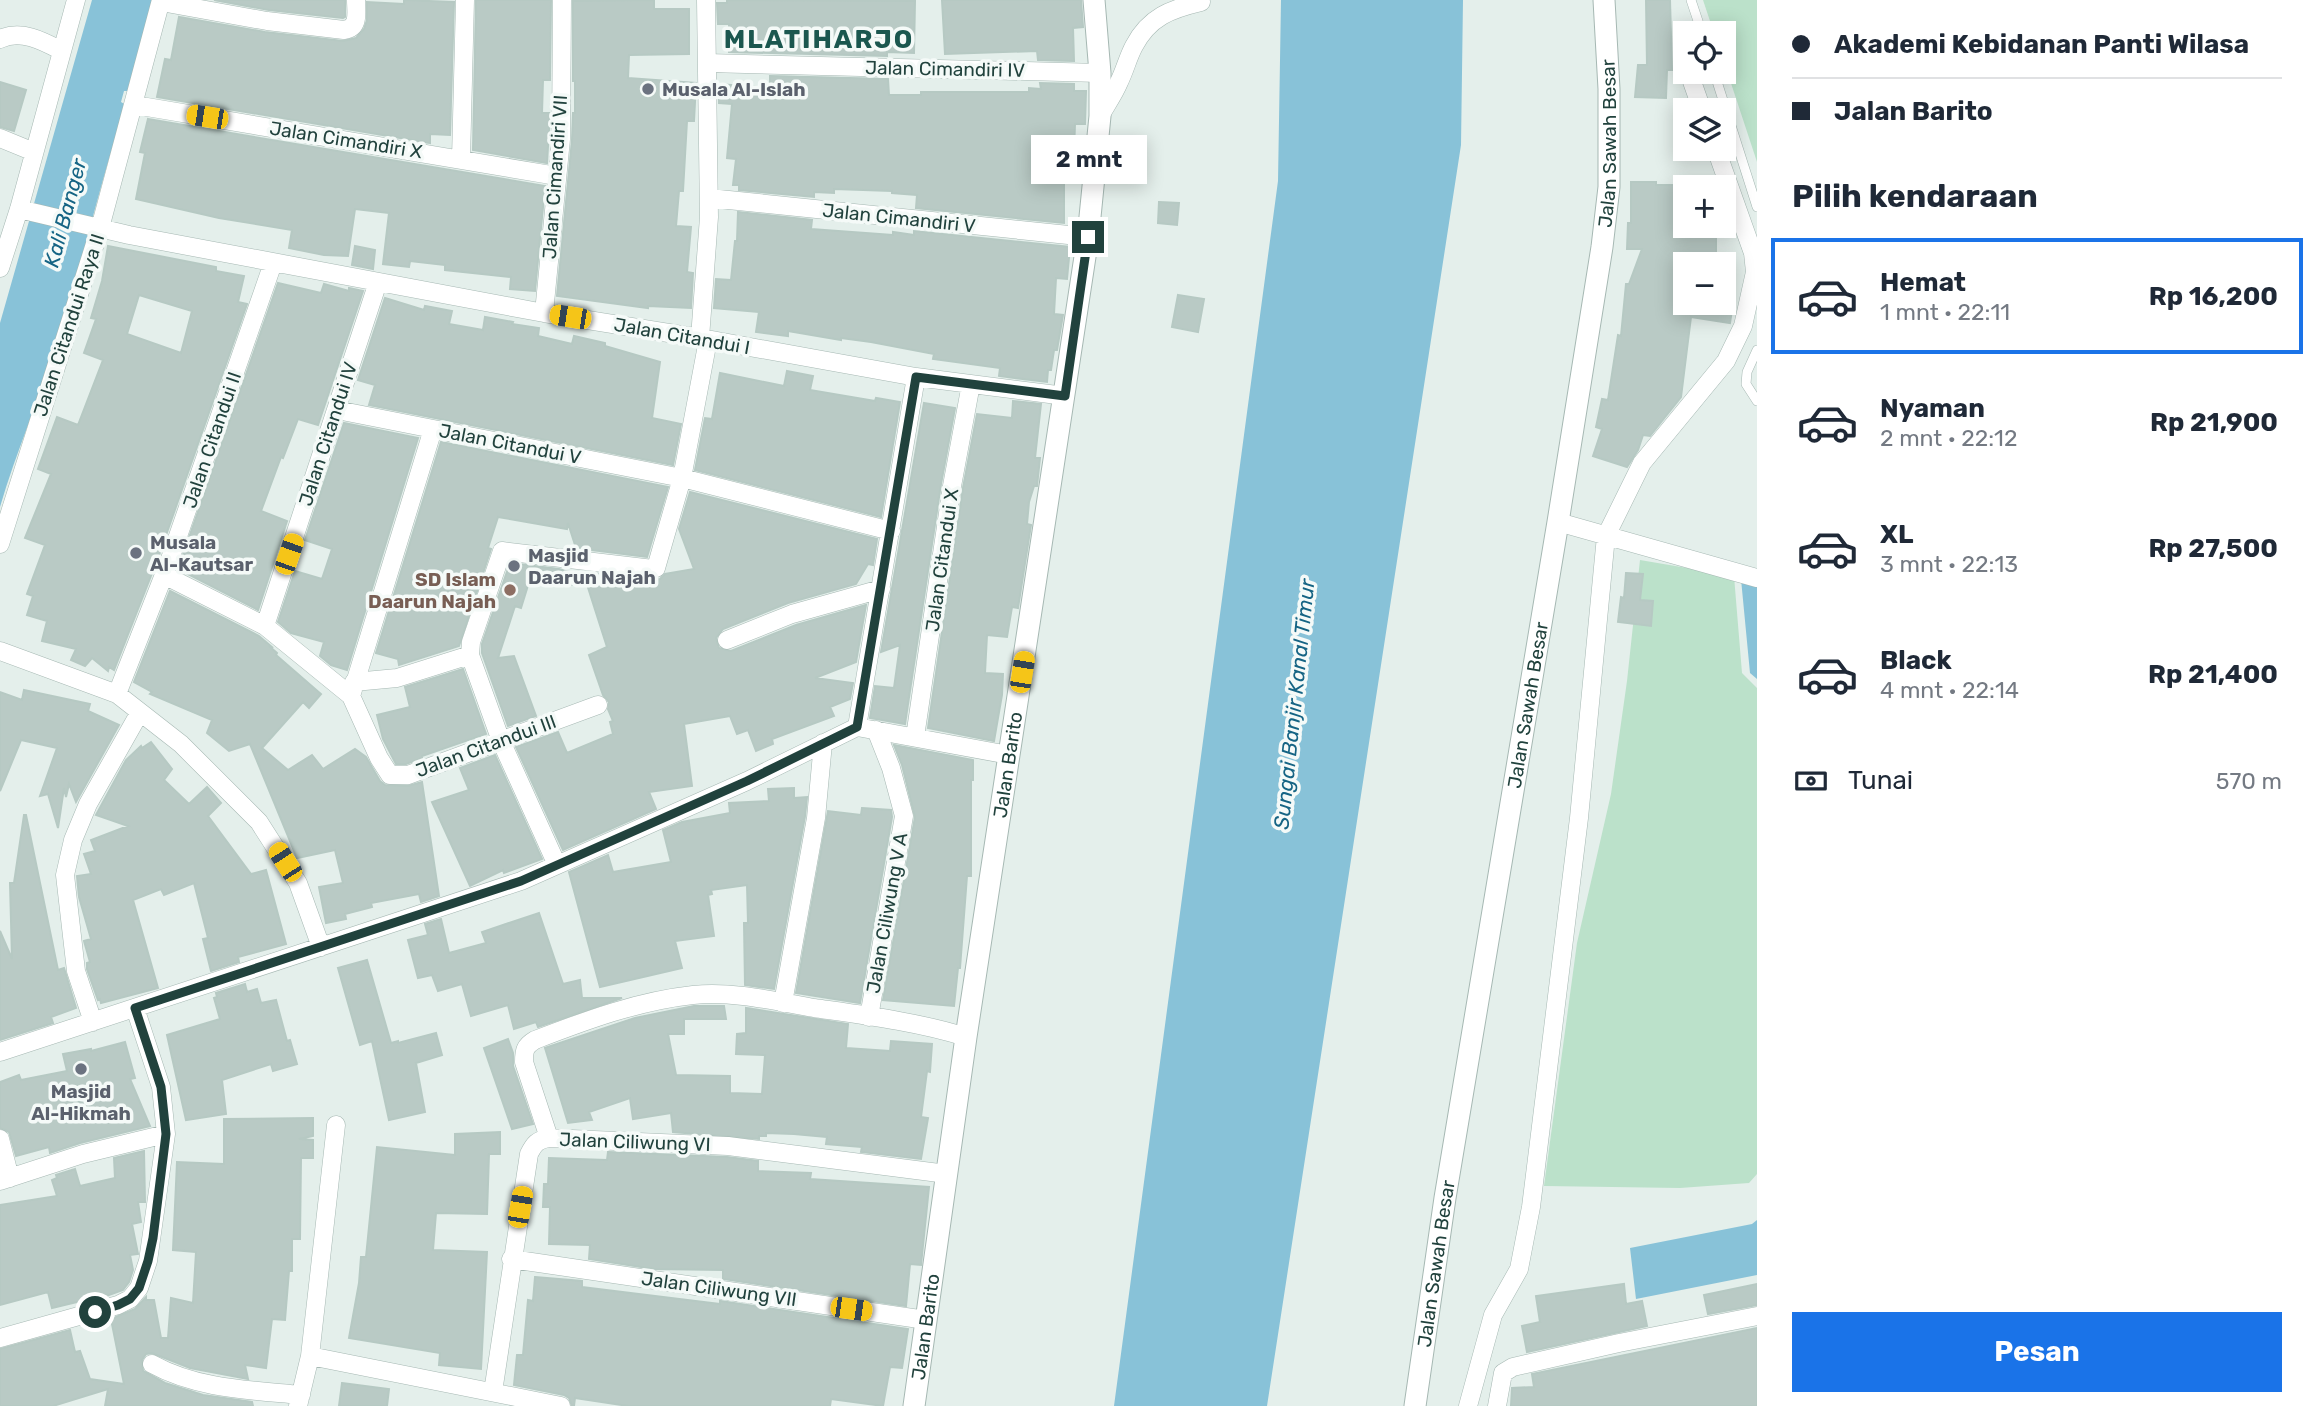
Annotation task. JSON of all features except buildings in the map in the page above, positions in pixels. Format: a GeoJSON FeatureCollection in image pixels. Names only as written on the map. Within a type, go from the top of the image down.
{"type":"FeatureCollection","features":[{"type":"Feature","properties":{"kind":"street"},"geometry":{"type":"LineString","coordinates":[[0,268],[24,210],[34,152],[76,0]]}},
{"type":"Feature","properties":{"kind":"street"},"geometry":{"type":"LineString","coordinates":[[161,1],[267,21],[344,30],[354,26],[356,0]]}},
{"type":"Feature","properties":{"kind":"street"},"geometry":{"type":"LineString","coordinates":[[461,159],[465,0]]}},
{"type":"Feature","properties":{"kind":"street","name":"Jalan Cimandiri VII"},"geometry":{"type":"LineString","coordinates":[[544,313],[561,139],[562,0]]}},
{"type":"Feature","properties":{"kind":"street"},"geometry":{"type":"LineString","coordinates":[[558,865],[501,741],[470,655],[473,634],[502,551],[653,569],[658,565],[682,478],[704,339],[709,198],[706,0]]}},
{"type":"Feature","properties":{"kind":"street","name":"Jalan Barito"},"geometry":{"type":"LineString","coordinates":[[914,1406],[966,1037],[1088,237],[1100,116],[1100,73],[1094,0]]}},
{"type":"Feature","properties":{"kind":"street"},"geometry":{"type":"LineString","coordinates":[[1173,0],[1208,1]]}},
{"type":"Feature","properties":{"kind":"street","name":"Jalan Sawah Besar"},"geometry":{"type":"LineString","coordinates":[[1415,1406],[1445,1198],[1602,247],[1608,187],[1609,89],[1604,0]]}},
{"type":"Feature","properties":{"kind":"street","name":"Jalan Citandui Raya II"},"geometry":{"type":"LineString","coordinates":[[0,544],[135,105],[161,1]]}},
{"type":"Feature","properties":{"kind":"street"},"geometry":{"type":"LineString","coordinates":[[1100,116],[1119,84],[1133,46],[1153,21],[1173,9],[1208,1]]}},
{"type":"Feature","properties":{"kind":"street"},"geometry":{"type":"LineString","coordinates":[[0,38],[9,35],[32,37],[62,51]]}},
{"type":"Feature","properties":{"kind":"street","name":"Jalan Cimandiri IV"},"geometry":{"type":"LineString","coordinates":[[707,63],[1100,73]]}},
{"type":"Feature","properties":{"kind":"street","name":"Jalan Cimandiri X"},"geometry":{"type":"LineString","coordinates":[[135,105],[557,176]]}},
{"type":"Feature","properties":{"kind":"street"},"geometry":{"type":"LineString","coordinates":[[0,138],[34,152]]}},
{"type":"Feature","properties":{"kind":"street"},"geometry":{"type":"LineString","coordinates":[[1468,1406],[1493,1315],[1518,1269],[1531,1208],[1579,818],[1606,536],[1642,463],[1726,361],[1744,326],[1755,271],[1753,253],[1720,161]]}},
{"type":"Feature","properties":{"kind":"street","name":"Jalan Cimandiri V"},"geometry":{"type":"LineString","coordinates":[[709,198],[1088,237]]}},
{"type":"Feature","properties":{"kind":"street","name":"Jalan Citandui I"},"geometry":{"type":"LineString","coordinates":[[24,210],[98,228],[273,263],[544,313],[916,377],[1065,396]]}},
{"type":"Feature","properties":{"kind":"street","name":"Jalan Citandui II"},"geometry":{"type":"LineString","coordinates":[[117,694],[164,575],[273,263]]}},
{"type":"Feature","properties":{"kind":"street","name":"Jalan Citandui IV"},"geometry":{"type":"LineString","coordinates":[[265,626],[378,282]]}},
{"type":"Feature","properties":{"kind":"street"},"geometry":{"type":"LineString","coordinates":[[857,727],[916,377]]}},
{"type":"Feature","properties":{"kind":"street","name":"Jalan Citandui X"},"geometry":{"type":"LineString","coordinates":[[915,737],[952,486],[971,384]]}},
{"type":"Feature","properties":{"kind":"street","name":"Jalan Citandui V"},"geometry":{"type":"LineString","coordinates":[[337,410],[682,478],[891,531]]}},
{"type":"Feature","properties":{"kind":"street"},"geometry":{"type":"LineString","coordinates":[[352,689],[433,429]]}},
{"type":"Feature","properties":{"kind":"street"},"geometry":{"type":"LineString","coordinates":[[1558,522],[1757,578]]}},
{"type":"Feature","properties":{"kind":"street","name":"Jalan Citandui III"},"geometry":{"type":"LineString","coordinates":[[164,575],[265,626],[352,689],[379,758],[390,775],[408,775],[598,705]]}},
{"type":"Feature","properties":{"kind":"street"},"geometry":{"type":"LineString","coordinates":[[727,640],[792,614],[881,589]]}},
{"type":"Feature","properties":{"kind":"street"},"geometry":{"type":"LineString","coordinates":[[0,651],[117,694],[181,744],[259,822],[298,883],[321,947]]}},
{"type":"Feature","properties":{"kind":"street"},"geometry":{"type":"LineString","coordinates":[[352,689],[470,655]]}},
{"type":"Feature","properties":{"kind":"street"},"geometry":{"type":"LineString","coordinates":[[93,1022],[76,971],[65,875],[73,840],[89,804],[141,712]]}},
{"type":"Feature","properties":{"kind":"street"},"geometry":{"type":"LineString","coordinates":[[0,1052],[521,881],[747,781],[857,727],[1009,754]]}},
{"type":"Feature","properties":{"kind":"street","name":"Jalan Ciliwung V A"},"geometry":{"type":"LineString","coordinates":[[869,1017],[904,816],[891,768],[876,730]]}},
{"type":"Feature","properties":{"kind":"street"},"geometry":{"type":"LineString","coordinates":[[783,1003],[816,818],[823,743]]}},
{"type":"Feature","properties":{"kind":"street"},"geometry":{"type":"LineString","coordinates":[[549,1138],[524,1062],[527,1045],[607,1012],[669,998],[723,994],[869,1017],[966,1037]]}},
{"type":"Feature","properties":{"kind":"street"},"geometry":{"type":"LineString","coordinates":[[0,1338],[118,1305],[130,1299],[139,1288],[153,1238],[166,1134],[161,1087],[135,1008]]}},
{"type":"Feature","properties":{"kind":"street"},"geometry":{"type":"LineString","coordinates":[[152,1364],[167,1373],[210,1385],[300,1401],[310,1356],[336,1125]]}},
{"type":"Feature","properties":{"kind":"street"},"geometry":{"type":"LineString","coordinates":[[0,1139],[5,1180],[83,1154],[166,1134]]}},
{"type":"Feature","properties":{"kind":"street","name":"Jalan Ciliwung VI"},"geometry":{"type":"LineString","coordinates":[[493,1392],[528,1154],[540,1140],[549,1138],[728,1146],[947,1174]]}},
{"type":"Feature","properties":{"kind":"street","name":"Jalan Ciliwung VII"},"geometry":{"type":"LineString","coordinates":[[512,1259],[926,1320]]}},
{"type":"Feature","properties":{"kind":"street"},"geometry":{"type":"LineString","coordinates":[[1497,1406],[1503,1373],[1513,1367],[1757,1316]]}},
{"type":"Feature","properties":{"kind":"street"},"geometry":{"type":"LineString","coordinates":[[310,1356],[561,1406]]}},
{"type":"Feature","properties":{"kind":"lane"},"geometry":{"type":"LineString","coordinates":[[1691,0],[1698,21]]}},
{"type":"Feature","properties":{"kind":"lane"},"geometry":{"type":"LineString","coordinates":[[1718,84],[1757,207]]}},
{"type":"Feature","properties":{"kind":"lane"},"geometry":{"type":"LineString","coordinates":[[1757,350],[1747,372],[1746,384],[1757,401]]}},
{"type":"Feature","properties":{"kind":"green space"},"geometry":{"type":"Polygon","coordinates":[[[1703,0],[1757,0],[1757,162],[1731,84],[1736,84],[1736,21],[1710,21],[1703,0]]]}},
{"type":"Feature","properties":{"kind":"green space"},"geometry":{"type":"Polygon","coordinates":[[[1640,560],[1734,576],[1742,673],[1757,688],[1757,1174],[1749,1183],[1680,1188],[1544,1186],[1577,943],[1611,794],[1640,560]]]}},
{"type":"Feature","properties":{"kind":"water","name":"Kali Banger"},"geometry":{"type":"Polygon","coordinates":[[[92,0],[155,0],[130,91],[124,91],[121,102],[126,105],[65,316],[0,507],[0,323],[92,0]]]}},
{"type":"Feature","properties":{"kind":"water","name":"Sungai Banjir Kanal Timur"},"geometry":{"type":"Polygon","coordinates":[[[1281,0],[1463,0],[1461,145],[1267,1406],[1114,1406],[1278,181],[1281,0]]]}},
{"type":"Feature","properties":{"kind":"water"},"geometry":{"type":"Polygon","coordinates":[[[1741,579],[1757,584],[1757,679],[1750,673],[1741,579]]]}},
{"type":"Feature","properties":{"kind":"water"},"geometry":{"type":"Polygon","coordinates":[[[1757,1220],[1757,1275],[1636,1299],[1630,1248],[1752,1224],[1757,1220]]]}},
{"type":"Feature","properties":{"kind":"place","name":"Musala Al-Islah"},"geometry":{"type":"Point","coordinates":[648,89]}},
{"type":"Feature","properties":{"kind":"place","name":"Musala Al-Kautsar"},"geometry":{"type":"Point","coordinates":[136,553]}},
{"type":"Feature","properties":{"kind":"place","name":"Masjid Daarun Najah"},"geometry":{"type":"Point","coordinates":[514,566]}},
{"type":"Feature","properties":{"kind":"place","name":"SD Islam Daarun Najah"},"geometry":{"type":"Point","coordinates":[510,590]}},
{"type":"Feature","properties":{"kind":"place","name":"Masjid Al-Hikmah"},"geometry":{"type":"Point","coordinates":[81,1069]}},
{"type":"Feature","properties":{"kind":"district","name":"MLATIHARJO"},"geometry":{"type":"Point","coordinates":[819,39]}},
{"type":"Feature","properties":{"kind":"route"},"geometry":{"type":"LineString","coordinates":[[95,1312],[130,1299],[139,1288],[153,1238],[166,1134],[161,1087],[135,1008],[521,881],[747,781],[857,727],[916,377],[1065,396],[1088,237]]}}]}
